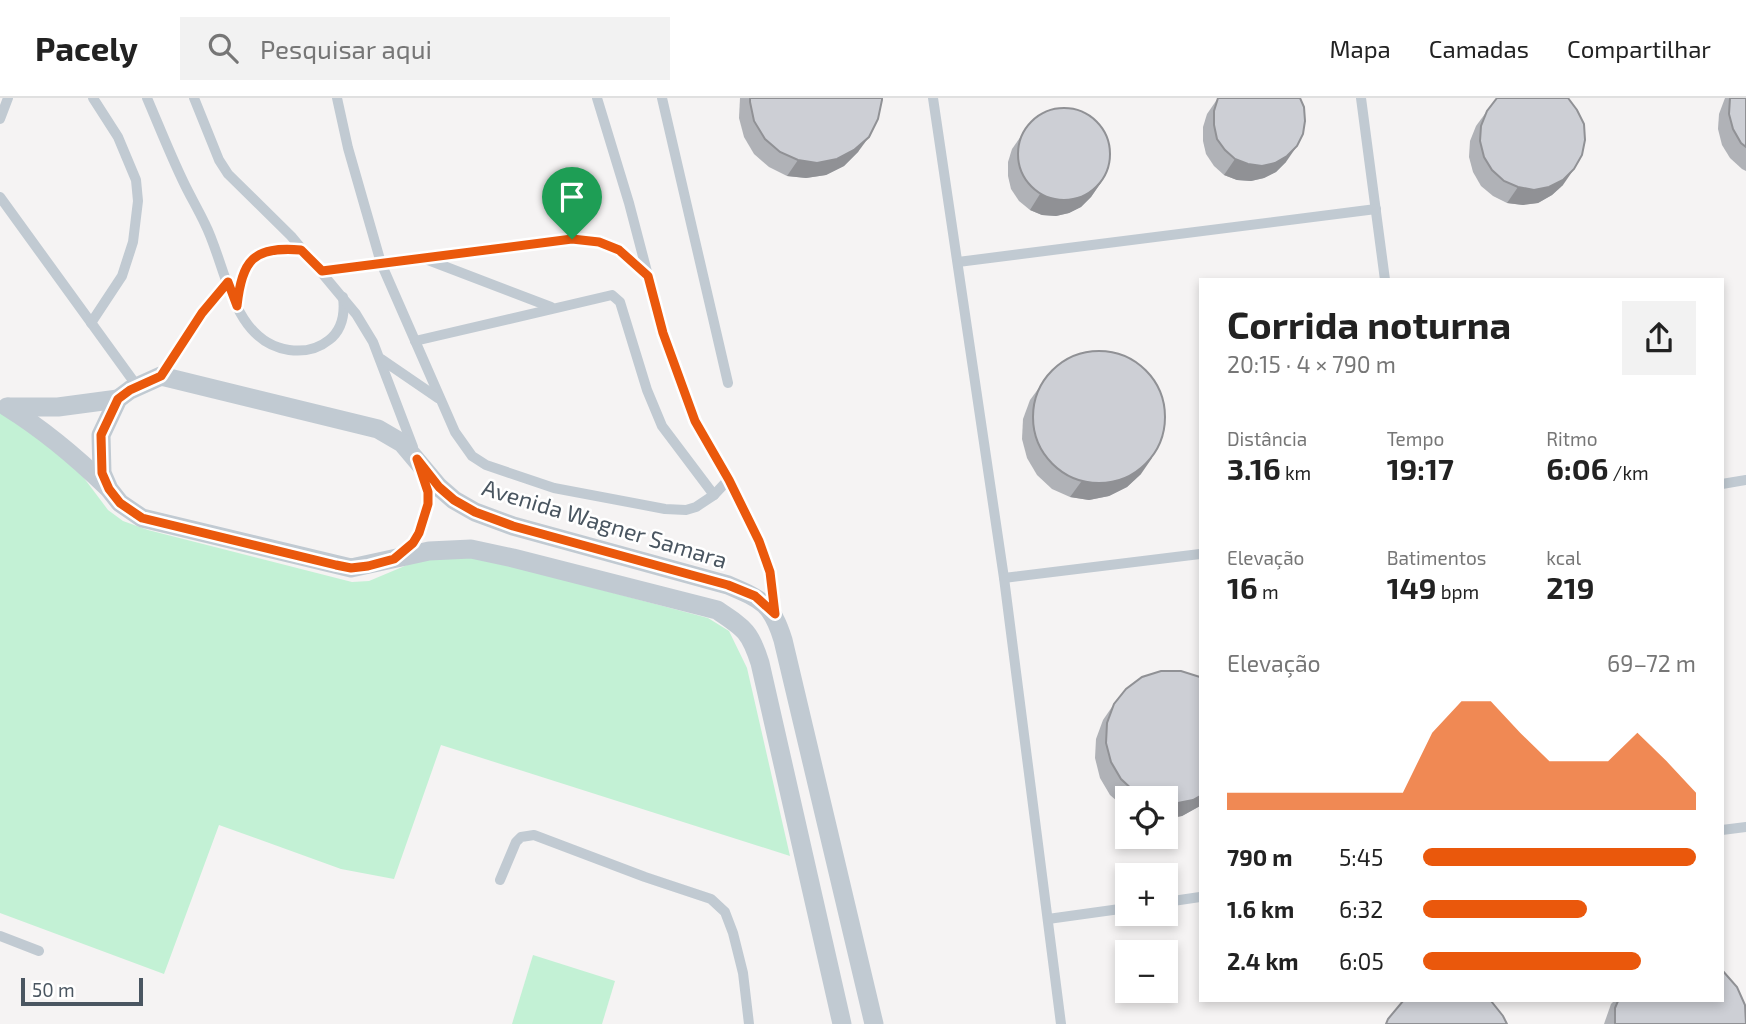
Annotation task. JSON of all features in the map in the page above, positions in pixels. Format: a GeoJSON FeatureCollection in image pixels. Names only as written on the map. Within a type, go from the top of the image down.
{"type":"FeatureCollection","features":[{"type":"Feature","properties":{"kind":"street"},"geometry":{"type":"LineString","coordinates":[[4,406],[45,407],[118,399],[137,386],[161,376]]}},
{"type":"Feature","properties":{"kind":"street","name":"Avenida Wagner Samara"},"geometry":{"type":"LineString","coordinates":[[161,376],[378,429],[402,443],[439,487],[454,500],[475,512],[513,526],[728,585],[755,596],[775,614]]}},
{"type":"Feature","properties":{"kind":"street"},"geometry":{"type":"LineString","coordinates":[[109,489],[102,473],[101,435],[118,399]]}},
{"type":"Feature","properties":{"kind":"street"},"geometry":{"type":"LineString","coordinates":[[4,406],[39,426],[69,450],[120,503],[142,518],[351,568],[429,551],[471,549],[717,610],[739,625],[752,639],[760,663],[842,1024]]}},
{"type":"Feature","properties":{"kind":"street"},"geometry":{"type":"LineString","coordinates":[[775,614],[874,1024]]}},
{"type":"Feature","properties":{"kind":"lane"},"geometry":{"type":"LineString","coordinates":[[0,119],[8,98]]}},
{"type":"Feature","properties":{"kind":"lane"},"geometry":{"type":"LineString","coordinates":[[91,323],[122,276],[133,242],[138,201],[136,180],[118,136],[93,98]]}},
{"type":"Feature","properties":{"kind":"lane"},"geometry":{"type":"LineString","coordinates":[[148,98],[183,182],[206,226],[237,306],[250,327],[280,349],[299,351],[316,348],[329,340],[342,323],[343,296]]}},
{"type":"Feature","properties":{"kind":"lane"},"geometry":{"type":"LineString","coordinates":[[194,98],[219,160],[228,174],[291,236],[343,296],[362,323],[380,359],[428,492],[425,519],[413,543],[394,559]]}},
{"type":"Feature","properties":{"kind":"lane"},"geometry":{"type":"LineString","coordinates":[[337,98],[348,148],[382,263],[440,400],[455,432],[472,456],[486,465],[554,488],[665,509],[686,510],[696,507],[714,495],[729,480]]}},
{"type":"Feature","properties":{"kind":"lane"},"geometry":{"type":"LineString","coordinates":[[597,98],[663,333],[695,421],[729,480],[759,541],[770,572],[775,614]]}},
{"type":"Feature","properties":{"kind":"lane"},"geometry":{"type":"LineString","coordinates":[[662,98],[728,383]]}},
{"type":"Feature","properties":{"kind":"lane"},"geometry":{"type":"LineString","coordinates":[[933,98],[1004,579],[1061,1024]]}},
{"type":"Feature","properties":{"kind":"lane"},"geometry":{"type":"LineString","coordinates":[[1361,98],[1385,278]]}},
{"type":"Feature","properties":{"kind":"lane"},"geometry":{"type":"LineString","coordinates":[[2,203],[137,386]]}},
{"type":"Feature","properties":{"kind":"lane"},"geometry":{"type":"LineString","coordinates":[[958,262],[1376,209]]}},
{"type":"Feature","properties":{"kind":"lane"},"geometry":{"type":"LineString","coordinates":[[322,271],[572,239],[599,242],[619,250],[648,276]]}},
{"type":"Feature","properties":{"kind":"lane"},"geometry":{"type":"LineString","coordinates":[[237,306],[240,279],[245,268],[258,255],[271,249],[301,250]]}},
{"type":"Feature","properties":{"kind":"lane"},"geometry":{"type":"LineString","coordinates":[[426,259],[551,307]]}},
{"type":"Feature","properties":{"kind":"lane"},"geometry":{"type":"LineString","coordinates":[[161,376],[202,313],[228,282]]}},
{"type":"Feature","properties":{"kind":"lane"},"geometry":{"type":"LineString","coordinates":[[415,341],[608,294],[617,298],[629,328],[647,390],[662,426],[714,495]]}},
{"type":"Feature","properties":{"kind":"lane"},"geometry":{"type":"LineString","coordinates":[[380,359],[440,400]]}},
{"type":"Feature","properties":{"kind":"lane"},"geometry":{"type":"LineString","coordinates":[[1724,484],[1746,481]]}},
{"type":"Feature","properties":{"kind":"lane"},"geometry":{"type":"LineString","coordinates":[[1004,579],[1199,554]]}},
{"type":"Feature","properties":{"kind":"lane"},"geometry":{"type":"LineString","coordinates":[[1724,830],[1746,827]]}},
{"type":"Feature","properties":{"kind":"lane"},"geometry":{"type":"LineString","coordinates":[[500,880],[516,842],[521,837],[534,835],[711,899],[725,912],[733,933],[743,973],[749,1024]]}},
{"type":"Feature","properties":{"kind":"lane"},"geometry":{"type":"LineString","coordinates":[[1178,900],[1199,897]]}},
{"type":"Feature","properties":{"kind":"lane"},"geometry":{"type":"LineString","coordinates":[[1048,919],[1115,910]]}},
{"type":"Feature","properties":{"kind":"lane"},"geometry":{"type":"LineString","coordinates":[[0,936],[39,951]]}},
{"type":"Feature","properties":{"kind":"green space"},"geometry":{"type":"Polygon","coordinates":[[[0,412],[72,462],[108,510],[123,521],[148,530],[352,582],[369,581],[419,560],[466,554],[708,618],[729,631],[747,668],[790,856],[441,745],[394,879],[341,869],[219,825],[164,974],[0,913],[0,412]]]}},
{"type":"Feature","properties":{"kind":"green space"},"geometry":{"type":"Polygon","coordinates":[[[533,955],[615,981],[602,1024],[512,1024],[533,955]]]}},
{"type":"Feature","properties":{"kind":"building"},"geometry":{"type":"Polygon","coordinates":[[[750,98],[882,100],[878,119],[869,137],[854,150],[837,159],[817,163],[798,160],[780,152],[765,139],[754,121],[750,98]]]}},
{"type":"Feature","properties":{"kind":"building"},"geometry":{"type":"Polygon","coordinates":[[[1218,98],[1300,98],[1305,121],[1297,146],[1275,163],[1262,166],[1235,159],[1217,139],[1214,111],[1218,98]]]}},
{"type":"Feature","properties":{"kind":"building"},"geometry":{"type":"Polygon","coordinates":[[[1497,98],[1568,98],[1584,124],[1585,140],[1582,155],[1574,169],[1563,180],[1534,190],[1504,181],[1492,170],[1484,157],[1480,141],[1481,126],[1487,111],[1497,98]]]}},
{"type":"Feature","properties":{"kind":"building"},"geometry":{"type":"Polygon","coordinates":[[[1730,98],[1746,98],[1746,147],[1733,129],[1729,114],[1730,98]]]}},
{"type":"Feature","properties":{"kind":"building"},"geometry":{"type":"Polygon","coordinates":[[[1064,108],[1082,112],[1096,122],[1106,136],[1110,154],[1106,172],[1096,186],[1082,196],[1064,200],[1046,196],[1032,186],[1022,172],[1018,154],[1022,136],[1032,122],[1046,112],[1064,108]]]}},
{"type":"Feature","properties":{"kind":"building"},"geometry":{"type":"Polygon","coordinates":[[[1099,351],[1124,356],[1146,370],[1160,392],[1165,417],[1160,442],[1146,464],[1124,478],[1099,483],[1074,478],[1052,464],[1038,442],[1033,417],[1038,392],[1052,370],[1074,356],[1099,351]]]}},
{"type":"Feature","properties":{"kind":"building"},"geometry":{"type":"Polygon","coordinates":[[[1161,671],[1181,671],[1199,677],[1199,797],[1178,803],[1178,786],[1128,786],[1121,779],[1111,762],[1106,743],[1107,723],[1114,704],[1126,689],[1142,677],[1161,671]]]}},
{"type":"Feature","properties":{"kind":"building"},"geometry":{"type":"Polygon","coordinates":[[[1724,972],[1737,987],[1745,1005],[1746,1024],[1615,1024],[1618,1002],[1724,1002],[1724,972]]]}},
{"type":"Feature","properties":{"kind":"building"},"geometry":{"type":"Polygon","coordinates":[[[1402,1002],[1492,1002],[1507,1024],[1386,1024],[1402,1002]]]}},
{"type":"Feature","properties":{"kind":"route"},"geometry":{"type":"LineString","coordinates":[[572,239],[599,242],[619,250],[648,276],[663,333],[695,421],[729,480],[759,541],[770,572],[775,614],[755,596],[728,585],[513,526],[475,512],[454,500],[439,487],[417,459],[428,492],[428,504],[425,519],[413,543],[394,559],[351,568],[142,518],[120,503],[109,489],[102,473],[101,435],[118,399],[130,390],[161,376],[202,313],[228,282],[237,306],[240,279],[245,268],[258,255],[271,249],[301,250],[322,271],[572,239]]}}]}
